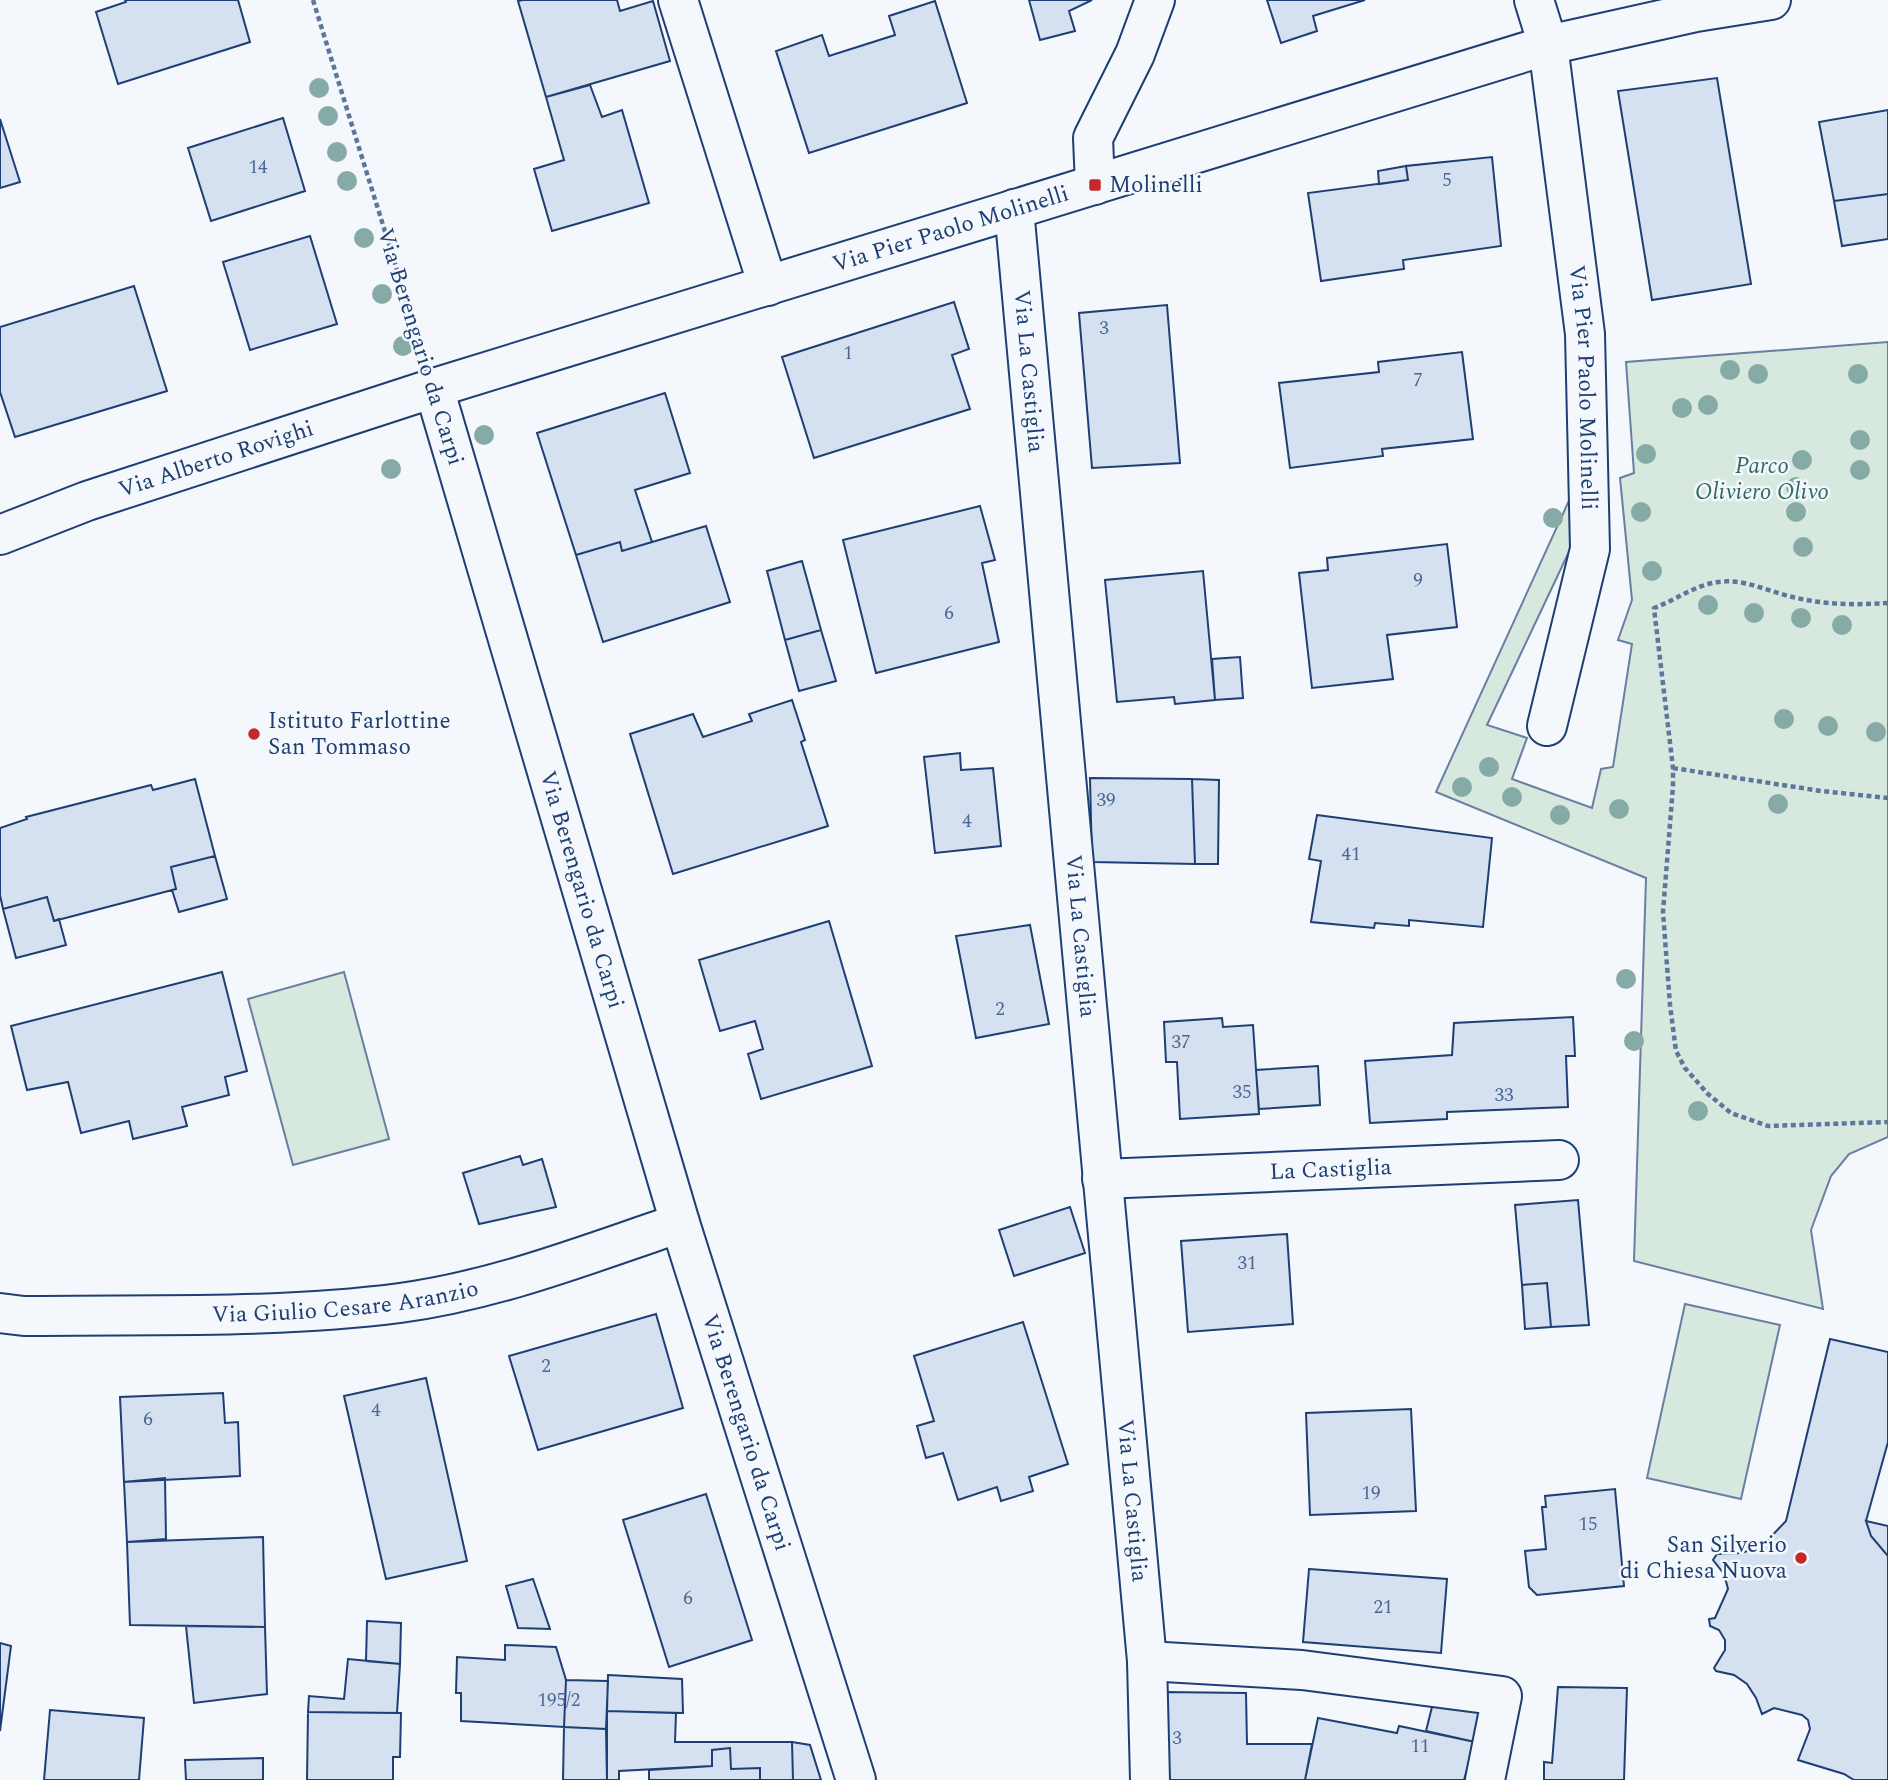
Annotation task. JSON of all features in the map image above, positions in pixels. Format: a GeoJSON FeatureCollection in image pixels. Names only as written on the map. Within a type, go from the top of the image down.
{"type":"FeatureCollection","features":[{"type":"Feature","properties":{"kind":"street"},"geometry":{"type":"LineString","coordinates":[[678,0],[768,286]]}},
{"type":"Feature","properties":{"kind":"street"},"geometry":{"type":"LineString","coordinates":[[1095,185],[1093,138],[1135,54],[1155,0]]}},
{"type":"Feature","properties":{"kind":"street"},"geometry":{"type":"LineString","coordinates":[[1534,0],[1548,45]]}},
{"type":"Feature","properties":{"kind":"street","name":"Via Pier Paolo Molinelli"},"geometry":{"type":"LineString","coordinates":[[434,388],[1548,45],[1696,12],[1771,0]]}},
{"type":"Feature","properties":{"kind":"street","name":"Via Pier Paolo Molinelli"},"geometry":{"type":"LineString","coordinates":[[1547,726],[1590,549],[1585,334],[1548,45]]}},
{"type":"Feature","properties":{"kind":"street","name":"Via La Castiglia"},"geometry":{"type":"LineString","coordinates":[[1014,209],[1147,1661],[1150,1780]]}},
{"type":"Feature","properties":{"kind":"street","name":"Via Alberto Rovighi"},"geometry":{"type":"LineString","coordinates":[[0,535],[87,501],[434,388]]}},
{"type":"Feature","properties":{"kind":"street","name":"Via Berengario da Carpi"},"geometry":{"type":"LineString","coordinates":[[434,388],[680,1223],[856,1780]]}},
{"type":"Feature","properties":{"kind":"street","name":"La Castiglia"},"geometry":{"type":"LineString","coordinates":[[1102,1178],[1559,1160]]}},
{"type":"Feature","properties":{"kind":"street","name":"Via Giulio Cesare Aranzio"},"geometry":{"type":"LineString","coordinates":[[0,1313],[24,1316],[278,1314],[401,1303],[506,1282],[680,1223]]}},
{"type":"Feature","properties":{"kind":"street"},"geometry":{"type":"LineString","coordinates":[[1147,1661],[1302,1670],[1502,1696],[1485,1780]]}},
{"type":"Feature","properties":{"kind":"path","name":"Via Berengario da Carpi"},"geometry":{"type":"LineString","coordinates":[[313,0],[434,388]]}},
{"type":"Feature","properties":{"kind":"path"},"geometry":{"type":"LineString","coordinates":[[1888,603],[1835,605],[1796,598],[1752,584],[1720,582],[1696,588],[1654,608],[1673,786],[1663,912],[1676,1051],[1685,1068],[1708,1094],[1731,1113],[1768,1126],[1888,1122]]}},
{"type":"Feature","properties":{"kind":"path"},"geometry":{"type":"LineString","coordinates":[[1672,768],[1821,792],[1888,798]]}},
{"type":"Feature","properties":{"kind":"green space","name":"Parco Oliviero Olivo"},"geometry":{"type":"Polygon","coordinates":[[[1888,342],[1888,1137],[1849,1154],[1831,1176],[1811,1230],[1823,1309],[1634,1261],[1646,878],[1436,792],[1572,494],[1575,539],[1487,725],[1527,738],[1512,779],[1592,808],[1601,769],[1613,767],[1632,644],[1618,640],[1632,600],[1620,478],[1634,473],[1626,362],[1888,342]]]}},
{"type":"Feature","properties":{"kind":"green space"},"geometry":{"type":"Polygon","coordinates":[[[344,972],[389,1139],[293,1165],[248,999],[344,972]]]}},
{"type":"Feature","properties":{"kind":"green space"},"geometry":{"type":"Polygon","coordinates":[[[1685,1304],[1780,1325],[1741,1499],[1647,1478],[1685,1304]]]}},
{"type":"Feature","properties":{"kind":"building"},"geometry":{"type":"Polygon","coordinates":[[[125,0],[238,0],[250,42],[118,84],[96,12],[126,2],[125,0]]]}},
{"type":"Feature","properties":{"kind":"building"},"geometry":{"type":"Polygon","coordinates":[[[617,0],[620,11],[653,1],[670,61],[546,97],[518,1],[617,0]]]}},
{"type":"Feature","properties":{"kind":"building"},"geometry":{"type":"Polygon","coordinates":[[[1029,0],[1092,0],[1069,11],[1075,31],[1040,40],[1029,0]]]}},
{"type":"Feature","properties":{"kind":"building"},"geometry":{"type":"Polygon","coordinates":[[[1267,0],[1365,0],[1313,16],[1317,31],[1281,43],[1267,0]]]}},
{"type":"Feature","properties":{"kind":"building"},"geometry":{"type":"Polygon","coordinates":[[[935,1],[967,103],[809,153],[776,51],[822,35],[829,56],[895,35],[889,16],[935,1]]]}},
{"type":"Feature","properties":{"kind":"building"},"geometry":{"type":"Polygon","coordinates":[[[1717,78],[1751,284],[1652,300],[1618,91],[1717,78]]]}},
{"type":"Feature","properties":{"kind":"building"},"geometry":{"type":"Polygon","coordinates":[[[590,85],[602,117],[622,110],[649,203],[552,231],[534,169],[564,160],[546,97],[590,85]]]}},
{"type":"Feature","properties":{"kind":"building"},"geometry":{"type":"Polygon","coordinates":[[[1888,110],[1888,194],[1834,201],[1819,122],[1888,110]]]}},
{"type":"Feature","properties":{"kind":"building"},"geometry":{"type":"Polygon","coordinates":[[[283,118],[305,191],[211,221],[188,148],[283,118]]]}},
{"type":"Feature","properties":{"kind":"building"},"geometry":{"type":"Polygon","coordinates":[[[0,119],[20,182],[0,188],[0,119]]]}},
{"type":"Feature","properties":{"kind":"building"},"geometry":{"type":"Polygon","coordinates":[[[1492,157],[1501,246],[1403,260],[1404,269],[1321,281],[1308,193],[1408,180],[1406,166],[1492,157]]]}},
{"type":"Feature","properties":{"kind":"building"},"geometry":{"type":"Polygon","coordinates":[[[1406,166],[1408,180],[1379,184],[1378,171],[1406,166]]]}},
{"type":"Feature","properties":{"kind":"building"},"geometry":{"type":"Polygon","coordinates":[[[1888,194],[1888,239],[1842,246],[1834,201],[1888,194]]]}},
{"type":"Feature","properties":{"kind":"building"},"geometry":{"type":"Polygon","coordinates":[[[310,236],[337,324],[250,350],[223,262],[310,236]]]}},
{"type":"Feature","properties":{"kind":"building"},"geometry":{"type":"Polygon","coordinates":[[[134,286],[167,391],[15,437],[0,392],[0,327],[134,286]]]}},
{"type":"Feature","properties":{"kind":"building"},"geometry":{"type":"Polygon","coordinates":[[[954,302],[969,349],[952,355],[970,409],[814,458],[782,357],[954,302]]]}},
{"type":"Feature","properties":{"kind":"building"},"geometry":{"type":"Polygon","coordinates":[[[1167,305],[1180,463],[1092,468],[1079,313],[1167,305]]]}},
{"type":"Feature","properties":{"kind":"building"},"geometry":{"type":"Polygon","coordinates":[[[1462,352],[1473,439],[1382,449],[1383,456],[1290,468],[1279,383],[1379,372],[1378,362],[1462,352]]]}},
{"type":"Feature","properties":{"kind":"building"},"geometry":{"type":"Polygon","coordinates":[[[665,393],[690,473],[635,490],[652,542],[622,551],[620,542],[576,555],[537,433],[665,393]]]}},
{"type":"Feature","properties":{"kind":"building"},"geometry":{"type":"Polygon","coordinates":[[[980,506],[995,560],[982,563],[999,642],[876,673],[843,540],[980,506]]]}},
{"type":"Feature","properties":{"kind":"building"},"geometry":{"type":"Polygon","coordinates":[[[706,526],[730,602],[603,642],[576,555],[620,542],[622,551],[706,526]]]}},
{"type":"Feature","properties":{"kind":"building"},"geometry":{"type":"Polygon","coordinates":[[[1447,544],[1457,627],[1387,635],[1393,679],[1312,688],[1299,573],[1328,570],[1327,558],[1447,544]]]}},
{"type":"Feature","properties":{"kind":"building"},"geometry":{"type":"Polygon","coordinates":[[[802,561],[821,630],[785,640],[767,571],[802,561]]]}},
{"type":"Feature","properties":{"kind":"building"},"geometry":{"type":"Polygon","coordinates":[[[1203,571],[1215,700],[1175,704],[1174,697],[1117,702],[1105,580],[1203,571]]]}},
{"type":"Feature","properties":{"kind":"building"},"geometry":{"type":"Polygon","coordinates":[[[821,630],[836,681],[799,691],[785,640],[821,630]]]}},
{"type":"Feature","properties":{"kind":"building"},"geometry":{"type":"Polygon","coordinates":[[[1240,657],[1243,698],[1215,700],[1212,659],[1240,657]]]}},
{"type":"Feature","properties":{"kind":"building"},"geometry":{"type":"Polygon","coordinates":[[[792,700],[805,740],[801,742],[828,826],[673,874],[630,734],[693,714],[703,737],[752,721],[749,714],[792,700]]]}},
{"type":"Feature","properties":{"kind":"building"},"geometry":{"type":"Polygon","coordinates":[[[960,753],[961,770],[993,768],[1001,846],[935,853],[924,757],[960,753]]]}},
{"type":"Feature","properties":{"kind":"building"},"geometry":{"type":"Polygon","coordinates":[[[1090,778],[1192,779],[1195,864],[1092,862],[1090,778]]]}},
{"type":"Feature","properties":{"kind":"building"},"geometry":{"type":"Polygon","coordinates":[[[195,779],[215,856],[171,867],[176,889],[54,921],[47,897],[3,909],[0,895],[0,828],[27,819],[26,817],[151,785],[153,790],[195,779]]]}},
{"type":"Feature","properties":{"kind":"building"},"geometry":{"type":"Polygon","coordinates":[[[1192,779],[1219,780],[1218,864],[1195,864],[1192,779]]]}},
{"type":"Feature","properties":{"kind":"building"},"geometry":{"type":"Polygon","coordinates":[[[1317,815],[1492,838],[1483,927],[1409,920],[1409,926],[1375,923],[1374,928],[1311,922],[1321,861],[1309,859],[1317,815]]]}},
{"type":"Feature","properties":{"kind":"building"},"geometry":{"type":"Polygon","coordinates":[[[215,856],[227,899],[179,912],[172,890],[176,889],[171,867],[215,856]]]}},
{"type":"Feature","properties":{"kind":"building"},"geometry":{"type":"Polygon","coordinates":[[[47,897],[54,921],[59,919],[66,945],[16,958],[3,909],[47,897]]]}},
{"type":"Feature","properties":{"kind":"building"},"geometry":{"type":"Polygon","coordinates":[[[829,921],[872,1066],[761,1099],[748,1054],[763,1049],[755,1021],[720,1031],[699,960],[829,921]]]}},
{"type":"Feature","properties":{"kind":"building"},"geometry":{"type":"Polygon","coordinates":[[[1030,925],[1049,1024],[976,1038],[956,936],[1030,925]]]}},
{"type":"Feature","properties":{"kind":"building"},"geometry":{"type":"Polygon","coordinates":[[[222,972],[247,1071],[225,1077],[229,1095],[182,1107],[187,1126],[133,1139],[129,1121],[81,1133],[68,1082],[27,1090],[11,1026],[222,972]]]}},
{"type":"Feature","properties":{"kind":"building"},"geometry":{"type":"Polygon","coordinates":[[[1573,1017],[1575,1056],[1566,1056],[1568,1107],[1447,1112],[1447,1119],[1370,1123],[1365,1061],[1452,1055],[1454,1023],[1573,1017]]]}},
{"type":"Feature","properties":{"kind":"building"},"geometry":{"type":"Polygon","coordinates":[[[1222,1018],[1223,1027],[1253,1025],[1259,1114],[1180,1119],[1177,1062],[1166,1062],[1164,1022],[1222,1018]]]}},
{"type":"Feature","properties":{"kind":"building"},"geometry":{"type":"Polygon","coordinates":[[[1318,1066],[1320,1105],[1259,1109],[1256,1070],[1318,1066]]]}},
{"type":"Feature","properties":{"kind":"building"},"geometry":{"type":"Polygon","coordinates":[[[520,1156],[523,1165],[542,1159],[556,1207],[479,1224],[463,1173],[520,1156]]]}},
{"type":"Feature","properties":{"kind":"building"},"geometry":{"type":"Polygon","coordinates":[[[1578,1200],[1589,1325],[1551,1327],[1547,1283],[1522,1285],[1515,1205],[1578,1200]]]}},
{"type":"Feature","properties":{"kind":"building"},"geometry":{"type":"Polygon","coordinates":[[[1070,1207],[1085,1253],[1014,1276],[999,1230],[1070,1207]]]}},
{"type":"Feature","properties":{"kind":"building"},"geometry":{"type":"Polygon","coordinates":[[[1287,1234],[1293,1324],[1188,1332],[1181,1241],[1287,1234]]]}},
{"type":"Feature","properties":{"kind":"building"},"geometry":{"type":"Polygon","coordinates":[[[1547,1283],[1551,1327],[1525,1329],[1522,1285],[1547,1283]]]}},
{"type":"Feature","properties":{"kind":"building"},"geometry":{"type":"Polygon","coordinates":[[[656,1314],[683,1408],[538,1450],[509,1356],[656,1314]]]}},
{"type":"Feature","properties":{"kind":"building"},"geometry":{"type":"Polygon","coordinates":[[[1023,1322],[1068,1464],[1029,1477],[1033,1491],[1001,1501],[997,1487],[958,1500],[943,1453],[926,1458],[917,1426],[934,1421],[914,1356],[1023,1322]]]}},
{"type":"Feature","properties":{"kind":"building","name":"San Silverio di Chiesa Nuova"},"geometry":{"type":"Polygon","coordinates":[[[1830,1339],[1888,1352],[1888,1442],[1866,1521],[1871,1536],[1888,1556],[1888,1780],[1854,1780],[1844,1774],[1798,1760],[1810,1729],[1808,1720],[1802,1715],[1774,1708],[1762,1714],[1747,1684],[1734,1675],[1716,1671],[1714,1668],[1725,1650],[1725,1640],[1719,1630],[1710,1626],[1709,1619],[1715,1618],[1728,1589],[1724,1574],[1713,1560],[1717,1554],[1742,1553],[1763,1545],[1786,1521],[1830,1339]]]}},
{"type":"Feature","properties":{"kind":"building"},"geometry":{"type":"Polygon","coordinates":[[[426,1378],[467,1561],[386,1579],[344,1396],[426,1378]]]}},
{"type":"Feature","properties":{"kind":"building"},"geometry":{"type":"Polygon","coordinates":[[[223,1393],[225,1423],[238,1422],[240,1476],[124,1482],[120,1397],[223,1393]]]}},
{"type":"Feature","properties":{"kind":"building"},"geometry":{"type":"Polygon","coordinates":[[[1411,1409],[1416,1511],[1310,1515],[1306,1413],[1411,1409]]]}},
{"type":"Feature","properties":{"kind":"building"},"geometry":{"type":"Polygon","coordinates":[[[165,1478],[166,1539],[127,1542],[124,1482],[165,1478]]]}},
{"type":"Feature","properties":{"kind":"building"},"geometry":{"type":"Polygon","coordinates":[[[1615,1489],[1624,1586],[1537,1595],[1529,1587],[1525,1551],[1546,1549],[1542,1507],[1546,1507],[1545,1496],[1615,1489]]]}},
{"type":"Feature","properties":{"kind":"building"},"geometry":{"type":"Polygon","coordinates":[[[706,1494],[752,1640],[669,1667],[623,1520],[706,1494]]]}},
{"type":"Feature","properties":{"kind":"building"},"geometry":{"type":"Polygon","coordinates":[[[1866,1521],[1888,1526],[1888,1556],[1871,1536],[1866,1521]]]}},
{"type":"Feature","properties":{"kind":"building"},"geometry":{"type":"Polygon","coordinates":[[[263,1537],[265,1627],[130,1625],[127,1542],[263,1537]]]}},
{"type":"Feature","properties":{"kind":"building"},"geometry":{"type":"Polygon","coordinates":[[[1309,1569],[1447,1579],[1441,1653],[1303,1642],[1309,1569]]]}},
{"type":"Feature","properties":{"kind":"building"},"geometry":{"type":"Polygon","coordinates":[[[533,1579],[550,1629],[518,1628],[506,1586],[533,1579]]]}},
{"type":"Feature","properties":{"kind":"building"},"geometry":{"type":"Polygon","coordinates":[[[367,1621],[401,1623],[400,1664],[366,1661],[367,1621]]]}},
{"type":"Feature","properties":{"kind":"building"},"geometry":{"type":"Polygon","coordinates":[[[186,1626],[265,1627],[267,1694],[194,1703],[186,1626]]]}},
{"type":"Feature","properties":{"kind":"building"},"geometry":{"type":"Polygon","coordinates":[[[0,1643],[11,1646],[0,1731],[0,1643]]]}},
{"type":"Feature","properties":{"kind":"building"},"geometry":{"type":"Polygon","coordinates":[[[505,1645],[556,1647],[566,1680],[564,1727],[461,1721],[461,1693],[456,1693],[457,1657],[505,1660],[505,1645]]]}},
{"type":"Feature","properties":{"kind":"building"},"geometry":{"type":"Polygon","coordinates":[[[348,1659],[400,1664],[397,1713],[308,1712],[309,1696],[344,1699],[348,1659]]]}},
{"type":"Feature","properties":{"kind":"building"},"geometry":{"type":"Polygon","coordinates":[[[608,1675],[682,1679],[683,1713],[607,1711],[608,1675]]]}},
{"type":"Feature","properties":{"kind":"building"},"geometry":{"type":"Polygon","coordinates":[[[566,1680],[608,1681],[606,1729],[564,1727],[566,1680]]]}},
{"type":"Feature","properties":{"kind":"building"},"geometry":{"type":"Polygon","coordinates":[[[1558,1687],[1627,1688],[1624,1780],[1544,1780],[1544,1762],[1552,1763],[1558,1687]]]}},
{"type":"Feature","properties":{"kind":"building"},"geometry":{"type":"Polygon","coordinates":[[[1164,1692],[1246,1693],[1247,1744],[1312,1744],[1305,1780],[1165,1780],[1164,1692]]]}},
{"type":"Feature","properties":{"kind":"building"},"geometry":{"type":"Polygon","coordinates":[[[1435,1695],[1486,1704],[1475,1742],[1426,1731],[1435,1695]]]}},
{"type":"Feature","properties":{"kind":"building"},"geometry":{"type":"Polygon","coordinates":[[[50,1710],[144,1718],[139,1780],[44,1780],[50,1710]]]}},
{"type":"Feature","properties":{"kind":"building"},"geometry":{"type":"Polygon","coordinates":[[[607,1711],[676,1713],[675,1742],[792,1742],[793,1780],[760,1780],[760,1768],[731,1769],[730,1748],[712,1750],[712,1766],[619,1771],[619,1780],[607,1780],[607,1711]]]}},
{"type":"Feature","properties":{"kind":"building"},"geometry":{"type":"Polygon","coordinates":[[[308,1712],[401,1713],[400,1757],[393,1757],[393,1780],[307,1780],[308,1712]]]}},
{"type":"Feature","properties":{"kind":"building"},"geometry":{"type":"Polygon","coordinates":[[[1318,1718],[1397,1733],[1399,1726],[1475,1742],[1464,1780],[1305,1780],[1318,1718]]]}},
{"type":"Feature","properties":{"kind":"building"},"geometry":{"type":"Polygon","coordinates":[[[564,1727],[606,1729],[607,1780],[563,1780],[564,1727]]]}},
{"type":"Feature","properties":{"kind":"building"},"geometry":{"type":"Polygon","coordinates":[[[792,1742],[810,1745],[821,1780],[793,1780],[792,1742]]]}},
{"type":"Feature","properties":{"kind":"building"},"geometry":{"type":"Polygon","coordinates":[[[730,1748],[731,1769],[760,1768],[760,1780],[649,1780],[649,1770],[712,1766],[712,1750],[730,1748]]]}},
{"type":"Feature","properties":{"kind":"building"},"geometry":{"type":"Polygon","coordinates":[[[263,1758],[263,1780],[186,1780],[185,1760],[263,1758]]]}},
{"type":"Feature","properties":{"kind":"place","name":"Molinelli"},"geometry":{"type":"Point","coordinates":[1095,185]}},
{"type":"Feature","properties":{"kind":"place","name":"Istituto Farlottine San Tommaso"},"geometry":{"type":"Point","coordinates":[254,734]}},
{"type":"Feature","properties":{"kind":"place","name":"San Silverio di Chiesa Nuova"},"geometry":{"type":"Point","coordinates":[1801,1558]}}]}
